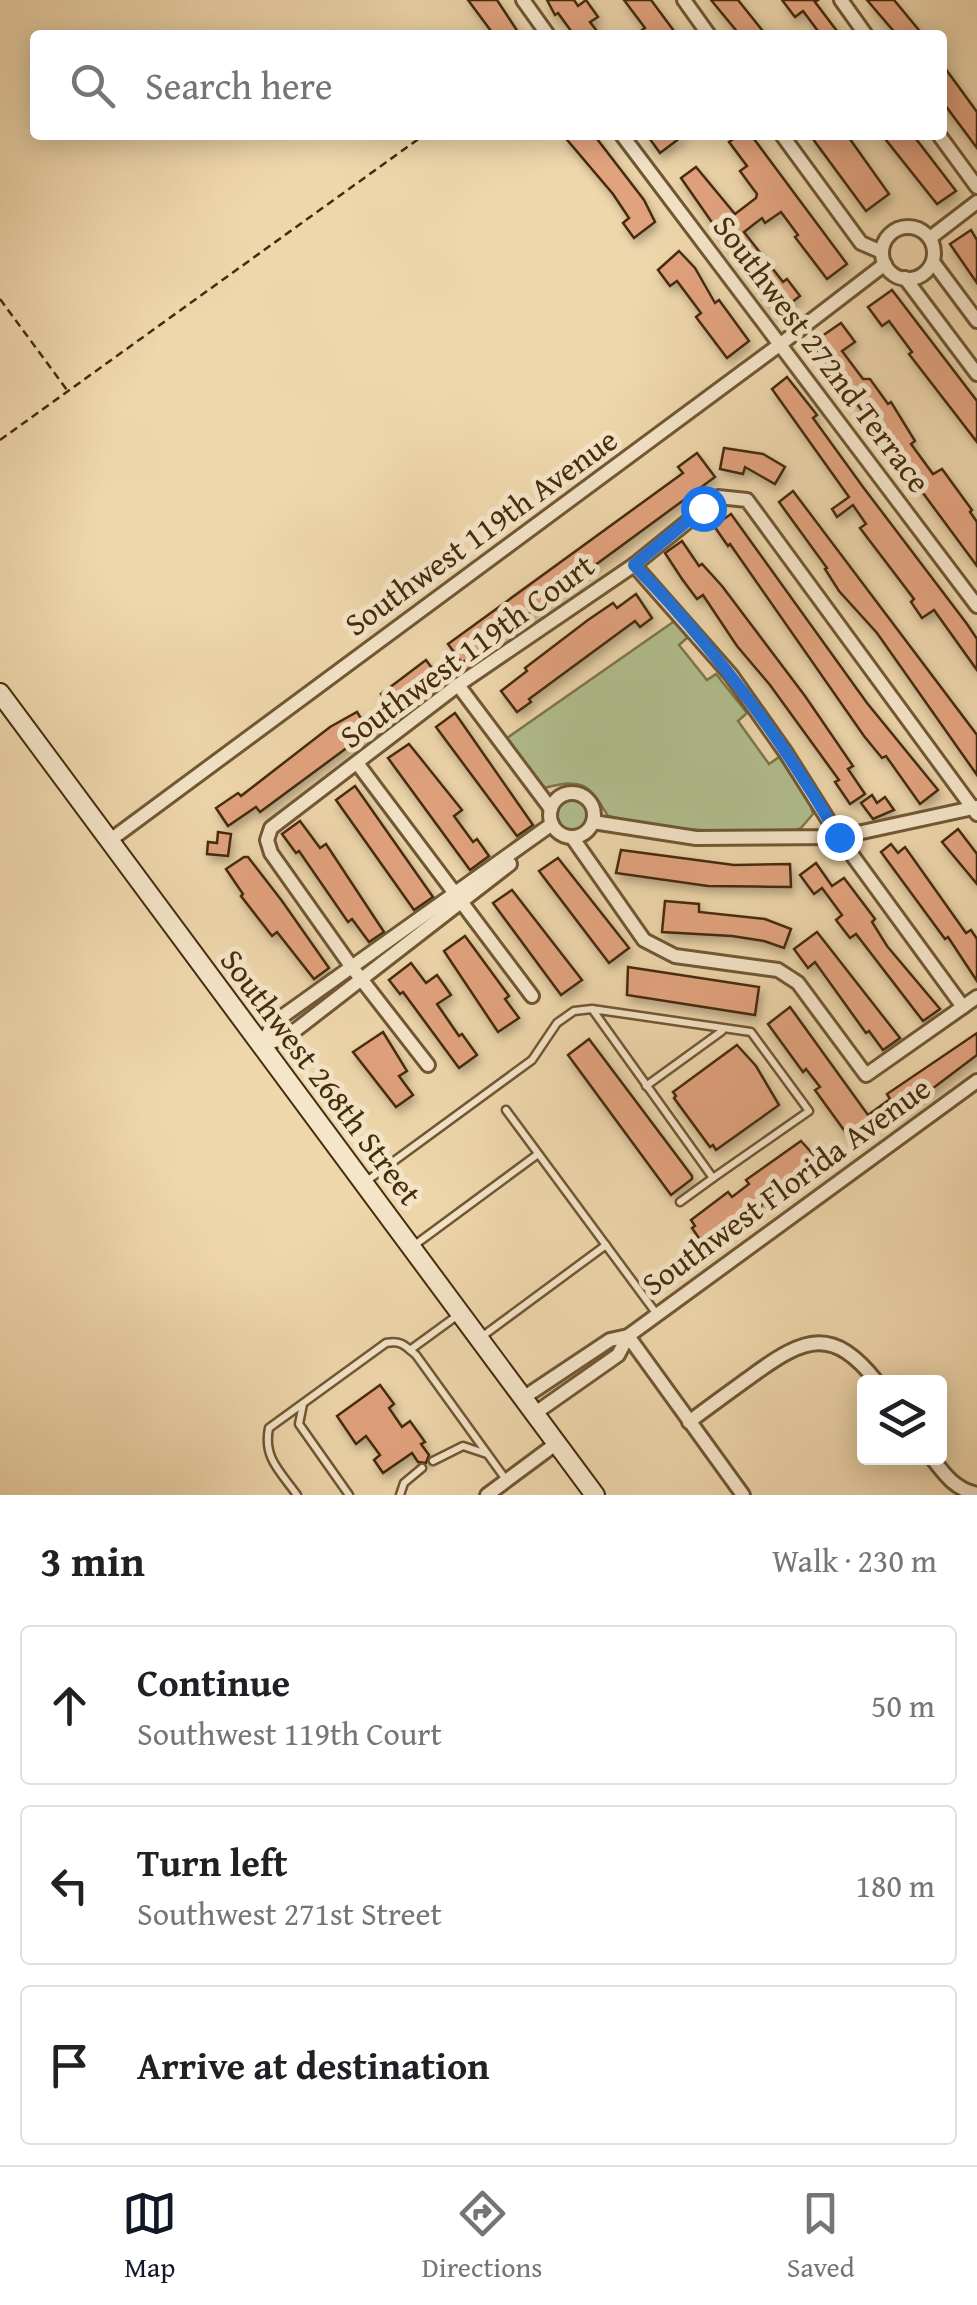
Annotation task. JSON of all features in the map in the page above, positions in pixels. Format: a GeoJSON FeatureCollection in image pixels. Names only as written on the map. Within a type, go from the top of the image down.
{"type":"FeatureCollection","features":[{"type":"Feature","properties":{"kind":"main road","name":"Southwest 268th Street"},"geometry":{"type":"LineString","coordinates":[[0,693],[595,1495]]}},
{"type":"Feature","properties":{"kind":"street"},"geometry":{"type":"LineString","coordinates":[[522,0],[544,30]]}},
{"type":"Feature","properties":{"kind":"street"},"geometry":{"type":"LineString","coordinates":[[684,0],[705,30]]}},
{"type":"Feature","properties":{"kind":"street"},"geometry":{"type":"LineString","coordinates":[[841,0],[862,30]]}},
{"type":"Feature","properties":{"kind":"street","name":"Southwest 272nd Terrace"},"geometry":{"type":"LineString","coordinates":[[626,140],[977,606]]}},
{"type":"Feature","properties":{"kind":"street"},"geometry":{"type":"LineString","coordinates":[[786,140],[861,243],[883,258],[893,274],[918,277],[933,262],[934,249],[930,238],[920,229],[902,226],[888,236],[883,258]]}},
{"type":"Feature","properties":{"kind":"street"},"geometry":{"type":"LineString","coordinates":[[943,140],[977,187]]}},
{"type":"Feature","properties":{"kind":"street"},"geometry":{"type":"LineString","coordinates":[[930,238],[977,202]]}},
{"type":"Feature","properties":{"kind":"street","name":"Southwest 119th Avenue"},"geometry":{"type":"LineString","coordinates":[[109,841],[782,344],[883,258]]}},
{"type":"Feature","properties":{"kind":"street"},"geometry":{"type":"LineString","coordinates":[[933,262],[977,321]]}},
{"type":"Feature","properties":{"kind":"street"},"geometry":{"type":"LineString","coordinates":[[905,278],[977,374]]}},
{"type":"Feature","properties":{"kind":"street","name":"Southwest 119th Court"},"geometry":{"type":"LineString","coordinates":[[351,966],[271,853],[267,840],[271,828],[458,685],[634,565],[718,496],[746,500],[976,810]]}},
{"type":"Feature","properties":{"kind":"street"},"geometry":{"type":"LineString","coordinates":[[634,565],[731,676],[797,768],[839,837],[963,1008]]}},
{"type":"Feature","properties":{"kind":"street"},"geometry":{"type":"LineString","coordinates":[[458,685],[551,809],[554,827]]}},
{"type":"Feature","properties":{"kind":"street"},"geometry":{"type":"LineString","coordinates":[[357,763],[532,996]]}},
{"type":"Feature","properties":{"kind":"street"},"geometry":{"type":"LineString","coordinates":[[551,809],[564,794],[578,794],[593,808],[593,822],[585,832],[572,837]]}},
{"type":"Feature","properties":{"kind":"street"},"geometry":{"type":"LineString","coordinates":[[593,822],[696,838],[839,837],[976,810]]}},
{"type":"Feature","properties":{"kind":"street"},"geometry":{"type":"LineString","coordinates":[[260,1046],[288,1036],[554,827]]}},
{"type":"Feature","properties":{"kind":"street"},"geometry":{"type":"LineString","coordinates":[[554,827],[572,837],[644,940],[675,956],[778,970],[798,983],[866,1075],[977,997]]}},
{"type":"Feature","properties":{"kind":"street"},"geometry":{"type":"LineString","coordinates":[[260,1046],[276,1021],[326,983],[459,898]]}},
{"type":"Feature","properties":{"kind":"street"},"geometry":{"type":"LineString","coordinates":[[351,966],[428,1065]]}},
{"type":"Feature","properties":{"kind":"street","name":"Southwest Florida Avenue"},"geometry":{"type":"LineString","coordinates":[[523,1398],[610,1340],[628,1336],[977,1080]]}},
{"type":"Feature","properties":{"kind":"street"},"geometry":{"type":"LineString","coordinates":[[628,1336],[743,1495]]}},
{"type":"Feature","properties":{"kind":"street","name":"Southwest Florida Avenue"},"geometry":{"type":"LineString","coordinates":[[534,1414],[618,1355],[628,1336]]}},
{"type":"Feature","properties":{"kind":"street"},"geometry":{"type":"LineString","coordinates":[[689,1422],[778,1356],[800,1345],[827,1342],[840,1347],[871,1375]]}},
{"type":"Feature","properties":{"kind":"street"},"geometry":{"type":"LineString","coordinates":[[488,1495],[557,1443]]}},
{"type":"Feature","properties":{"kind":"street"},"geometry":{"type":"LineString","coordinates":[[937,1465],[961,1490],[977,1494]]}},
{"type":"Feature","properties":{"kind":"lane"},"geometry":{"type":"LineString","coordinates":[[326,983],[338,998]]}},
{"type":"Feature","properties":{"kind":"lane"},"geometry":{"type":"LineString","coordinates":[[592,1009],[712,1178]]}},
{"type":"Feature","properties":{"kind":"lane"},"geometry":{"type":"LineString","coordinates":[[363,1184],[532,1060],[557,1023],[574,1011],[592,1009],[751,1032],[809,1111],[680,1202]]}},
{"type":"Feature","properties":{"kind":"lane"},"geometry":{"type":"LineString","coordinates":[[646,1086],[722,1030]]}},
{"type":"Feature","properties":{"kind":"lane"},"geometry":{"type":"LineString","coordinates":[[506,1110],[657,1314]]}},
{"type":"Feature","properties":{"kind":"lane"},"geometry":{"type":"LineString","coordinates":[[411,1248],[538,1154]]}},
{"type":"Feature","properties":{"kind":"lane"},"geometry":{"type":"LineString","coordinates":[[478,1338],[606,1245]]}},
{"type":"Feature","properties":{"kind":"lane"},"geometry":{"type":"LineString","coordinates":[[297,1495],[269,1456],[269,1428],[386,1342],[407,1346],[460,1314]]}},
{"type":"Feature","properties":{"kind":"lane"},"geometry":{"type":"LineString","coordinates":[[407,1346],[507,1480]]}},
{"type":"Feature","properties":{"kind":"lane"},"geometry":{"type":"LineString","coordinates":[[304,1403],[300,1424],[350,1495]]}},
{"type":"Feature","properties":{"kind":"lane"},"geometry":{"type":"LineString","coordinates":[[433,1461],[463,1446],[488,1455]]}},
{"type":"Feature","properties":{"kind":"lane"},"geometry":{"type":"LineString","coordinates":[[400,1495],[404,1483],[422,1468]]}},
{"type":"Feature","properties":{"kind":"path"},"geometry":{"type":"LineString","coordinates":[[0,440],[417,140]]}},
{"type":"Feature","properties":{"kind":"path"},"geometry":{"type":"LineString","coordinates":[[0,299],[68,392]]}},
{"type":"Feature","properties":{"kind":"green space"},"geometry":{"type":"Polygon","coordinates":[[[676,620],[688,637],[679,645],[707,680],[716,674],[747,713],[738,721],[769,764],[779,757],[810,803],[813,814],[801,828],[792,832],[699,830],[608,816],[583,786],[544,788],[507,738],[676,620]]]}},
{"type":"Feature","properties":{"kind":"green space"},"geometry":{"type":"Polygon","coordinates":[[[571,797],[583,802],[588,814],[583,826],[571,831],[559,826],[554,814],[559,802],[571,797]]]}},
{"type":"Feature","properties":{"kind":"building"},"geometry":{"type":"Polygon","coordinates":[[[468,0],[497,0],[517,30],[490,30],[468,0]]]}},
{"type":"Feature","properties":{"kind":"building"},"geometry":{"type":"Polygon","coordinates":[[[547,0],[574,0],[578,6],[586,0],[598,17],[590,22],[596,30],[570,30],[558,13],[555,15],[547,0]]]}},
{"type":"Feature","properties":{"kind":"building"},"geometry":{"type":"Polygon","coordinates":[[[624,0],[651,0],[673,30],[642,30],[645,28],[624,0]]]}},
{"type":"Feature","properties":{"kind":"building"},"geometry":{"type":"Polygon","coordinates":[[[711,0],[738,0],[762,30],[736,30],[711,0]]]}},
{"type":"Feature","properties":{"kind":"building"},"geometry":{"type":"Polygon","coordinates":[[[782,0],[818,0],[815,2],[836,30],[817,30],[803,11],[795,17],[782,0]]]}},
{"type":"Feature","properties":{"kind":"building"},"geometry":{"type":"Polygon","coordinates":[[[867,0],[894,0],[919,30],[893,30],[867,0]]]}},
{"type":"Feature","properties":{"kind":"building"},"geometry":{"type":"Polygon","coordinates":[[[947,71],[977,112],[977,148],[947,108],[947,71]]]}},
{"type":"Feature","properties":{"kind":"building"},"geometry":{"type":"Polygon","coordinates":[[[567,140],[598,140],[644,200],[655,222],[634,238],[623,223],[629,218],[567,140]]]}},
{"type":"Feature","properties":{"kind":"building"},"geometry":{"type":"Polygon","coordinates":[[[651,140],[677,140],[660,153],[651,140]]]}},
{"type":"Feature","properties":{"kind":"building"},"geometry":{"type":"Polygon","coordinates":[[[755,140],[847,264],[827,279],[781,212],[765,223],[762,218],[744,232],[783,282],[787,279],[800,296],[776,314],[681,178],[696,167],[735,214],[757,194],[740,171],[747,166],[729,142],[755,140]]]}},
{"type":"Feature","properties":{"kind":"building"},"geometry":{"type":"Polygon","coordinates":[[[814,140],[851,140],[889,194],[866,211],[814,140]]]}},
{"type":"Feature","properties":{"kind":"building"},"geometry":{"type":"Polygon","coordinates":[[[886,140],[917,140],[956,191],[937,204],[886,140]]]}},
{"type":"Feature","properties":{"kind":"building"},"geometry":{"type":"Polygon","coordinates":[[[971,230],[977,240],[977,283],[950,244],[971,230]]]}},
{"type":"Feature","properties":{"kind":"building"},"geometry":{"type":"Polygon","coordinates":[[[679,251],[695,268],[715,303],[719,300],[749,341],[727,358],[696,317],[701,313],[677,281],[670,286],[658,270],[679,251]]]}},
{"type":"Feature","properties":{"kind":"building"},"geometry":{"type":"Polygon","coordinates":[[[892,290],[977,401],[977,442],[909,354],[912,352],[889,321],[882,326],[868,307],[892,290]]]}},
{"type":"Feature","properties":{"kind":"building"},"geometry":{"type":"Polygon","coordinates":[[[841,323],[855,342],[842,351],[863,379],[870,379],[888,404],[891,402],[915,441],[911,444],[933,474],[942,469],[972,510],[977,522],[977,566],[812,343],[841,323]]]}},
{"type":"Feature","properties":{"kind":"building"},"geometry":{"type":"Polygon","coordinates":[[[787,377],[817,415],[813,418],[863,487],[977,639],[977,670],[934,610],[922,618],[911,602],[914,599],[860,528],[866,524],[853,505],[837,517],[832,509],[849,497],[772,389],[787,377]]]}},
{"type":"Feature","properties":{"kind":"building"},"geometry":{"type":"Polygon","coordinates":[[[724,448],[763,454],[785,467],[775,484],[745,467],[743,474],[720,469],[724,448]]]}},
{"type":"Feature","properties":{"kind":"building"},"geometry":{"type":"Polygon","coordinates":[[[697,453],[715,477],[462,663],[448,644],[683,473],[678,467],[697,453]]]}},
{"type":"Feature","properties":{"kind":"building"},"geometry":{"type":"Polygon","coordinates":[[[793,491],[977,735],[977,775],[877,633],[839,591],[779,502],[793,491]]]}},
{"type":"Feature","properties":{"kind":"building"},"geometry":{"type":"Polygon","coordinates":[[[731,514],[867,703],[938,790],[920,804],[886,756],[882,758],[864,736],[714,526],[731,514]]]}},
{"type":"Feature","properties":{"kind":"building"},"geometry":{"type":"Polygon","coordinates":[[[682,541],[699,566],[702,564],[722,586],[805,696],[853,766],[848,769],[865,794],[850,804],[835,782],[839,780],[703,595],[697,599],[682,579],[665,553],[682,541]]]}},
{"type":"Feature","properties":{"kind":"building"},"geometry":{"type":"Polygon","coordinates":[[[636,594],[652,618],[640,627],[635,621],[517,712],[501,691],[588,620],[613,603],[617,608],[636,594]]]}},
{"type":"Feature","properties":{"kind":"building"},"geometry":{"type":"Polygon","coordinates":[[[426,660],[440,679],[260,812],[256,807],[228,826],[216,808],[238,793],[241,796],[330,727],[357,712],[362,720],[387,702],[381,694],[426,660]]]}},
{"type":"Feature","properties":{"kind":"building"},"geometry":{"type":"Polygon","coordinates":[[[455,713],[533,825],[517,836],[436,727],[455,713]]]}},
{"type":"Feature","properties":{"kind":"building"},"geometry":{"type":"Polygon","coordinates":[[[409,744],[462,810],[454,816],[489,856],[470,870],[388,758],[409,744]]]}},
{"type":"Feature","properties":{"kind":"building"},"geometry":{"type":"Polygon","coordinates":[[[355,786],[433,897],[414,910],[336,800],[355,786]]]}},
{"type":"Feature","properties":{"kind":"building"},"geometry":{"type":"Polygon","coordinates":[[[872,795],[877,803],[885,797],[894,810],[873,819],[861,803],[872,795]]]}},
{"type":"Feature","properties":{"kind":"building"},"geometry":{"type":"Polygon","coordinates":[[[300,821],[320,848],[326,844],[384,932],[369,942],[352,919],[348,922],[299,851],[296,853],[282,834],[300,821]]]}},
{"type":"Feature","properties":{"kind":"building"},"geometry":{"type":"Polygon","coordinates":[[[958,829],[977,854],[977,884],[942,842],[958,829]]]}},
{"type":"Feature","properties":{"kind":"building"},"geometry":{"type":"Polygon","coordinates":[[[218,832],[231,834],[228,856],[207,854],[208,842],[217,843],[218,832]]]}},
{"type":"Feature","properties":{"kind":"building"},"geometry":{"type":"Polygon","coordinates":[[[891,844],[898,853],[905,847],[966,933],[971,930],[977,939],[977,981],[948,937],[945,939],[881,852],[891,844]]]}},
{"type":"Feature","properties":{"kind":"building"},"geometry":{"type":"Polygon","coordinates":[[[621,850],[734,865],[790,864],[791,887],[708,886],[616,873],[621,850]]]}},
{"type":"Feature","properties":{"kind":"building"},"geometry":{"type":"Polygon","coordinates":[[[248,857],[282,901],[329,968],[314,979],[277,932],[272,936],[241,896],[226,869],[248,857]]]}},
{"type":"Feature","properties":{"kind":"building"},"geometry":{"type":"Polygon","coordinates":[[[558,858],[629,948],[609,963],[539,871],[558,858]]]}},
{"type":"Feature","properties":{"kind":"building"},"geometry":{"type":"Polygon","coordinates":[[[816,863],[832,886],[844,878],[875,919],[872,922],[887,946],[940,1009],[923,1021],[856,934],[850,938],[836,920],[842,915],[822,888],[814,894],[800,875],[816,863]]]}},
{"type":"Feature","properties":{"kind":"building"},"geometry":{"type":"Polygon","coordinates":[[[512,890],[582,980],[561,995],[493,903],[512,890]]]}},
{"type":"Feature","properties":{"kind":"building"},"geometry":{"type":"Polygon","coordinates":[[[665,901],[699,904],[699,912],[765,919],[791,929],[784,948],[732,936],[662,932],[665,901]]]}},
{"type":"Feature","properties":{"kind":"building"},"geometry":{"type":"Polygon","coordinates":[[[817,932],[900,1038],[883,1050],[869,1031],[866,1033],[815,962],[808,968],[794,949],[817,932]]]}},
{"type":"Feature","properties":{"kind":"building"},"geometry":{"type":"Polygon","coordinates":[[[465,936],[509,996],[505,999],[519,1018],[498,1032],[444,951],[465,936]]]}},
{"type":"Feature","properties":{"kind":"building"},"geometry":{"type":"Polygon","coordinates":[[[411,963],[426,983],[437,975],[451,995],[437,1004],[477,1055],[459,1068],[403,992],[400,994],[389,980],[411,963]]]}},
{"type":"Feature","properties":{"kind":"building"},"geometry":{"type":"Polygon","coordinates":[[[628,967],[759,987],[755,1015],[627,995],[628,967]]]}},
{"type":"Feature","properties":{"kind":"building"},"geometry":{"type":"Polygon","coordinates":[[[790,1007],[868,1115],[890,1099],[887,1094],[977,1033],[977,1055],[916,1101],[849,1137],[815,1090],[820,1087],[806,1069],[803,1072],[768,1024],[790,1007]]]}},
{"type":"Feature","properties":{"kind":"building"},"geometry":{"type":"Polygon","coordinates":[[[383,1032],[407,1071],[399,1076],[413,1095],[396,1107],[353,1052],[383,1032]]]}},
{"type":"Feature","properties":{"kind":"building"},"geometry":{"type":"Polygon","coordinates":[[[589,1039],[692,1176],[671,1195],[568,1055],[589,1039]]]}},
{"type":"Feature","properties":{"kind":"building"},"geometry":{"type":"Polygon","coordinates":[[[737,1045],[756,1066],[779,1105],[716,1150],[713,1145],[710,1147],[673,1092],[737,1045]]]}},
{"type":"Feature","properties":{"kind":"building"},"geometry":{"type":"Polygon","coordinates":[[[801,1141],[820,1162],[705,1247],[691,1220],[728,1192],[732,1197],[749,1184],[746,1180],[801,1141]]]}},
{"type":"Feature","properties":{"kind":"building"},"geometry":{"type":"Polygon","coordinates":[[[380,1385],[394,1404],[389,1408],[402,1427],[410,1421],[425,1442],[421,1444],[429,1455],[426,1463],[418,1462],[412,1453],[383,1473],[374,1460],[380,1455],[366,1436],[356,1444],[337,1416],[380,1385]]]}},
{"type":"Feature","properties":{"kind":"route"},"geometry":{"type":"LineString","coordinates":[[703,508],[634,565],[731,676],[839,837]]}}]}
